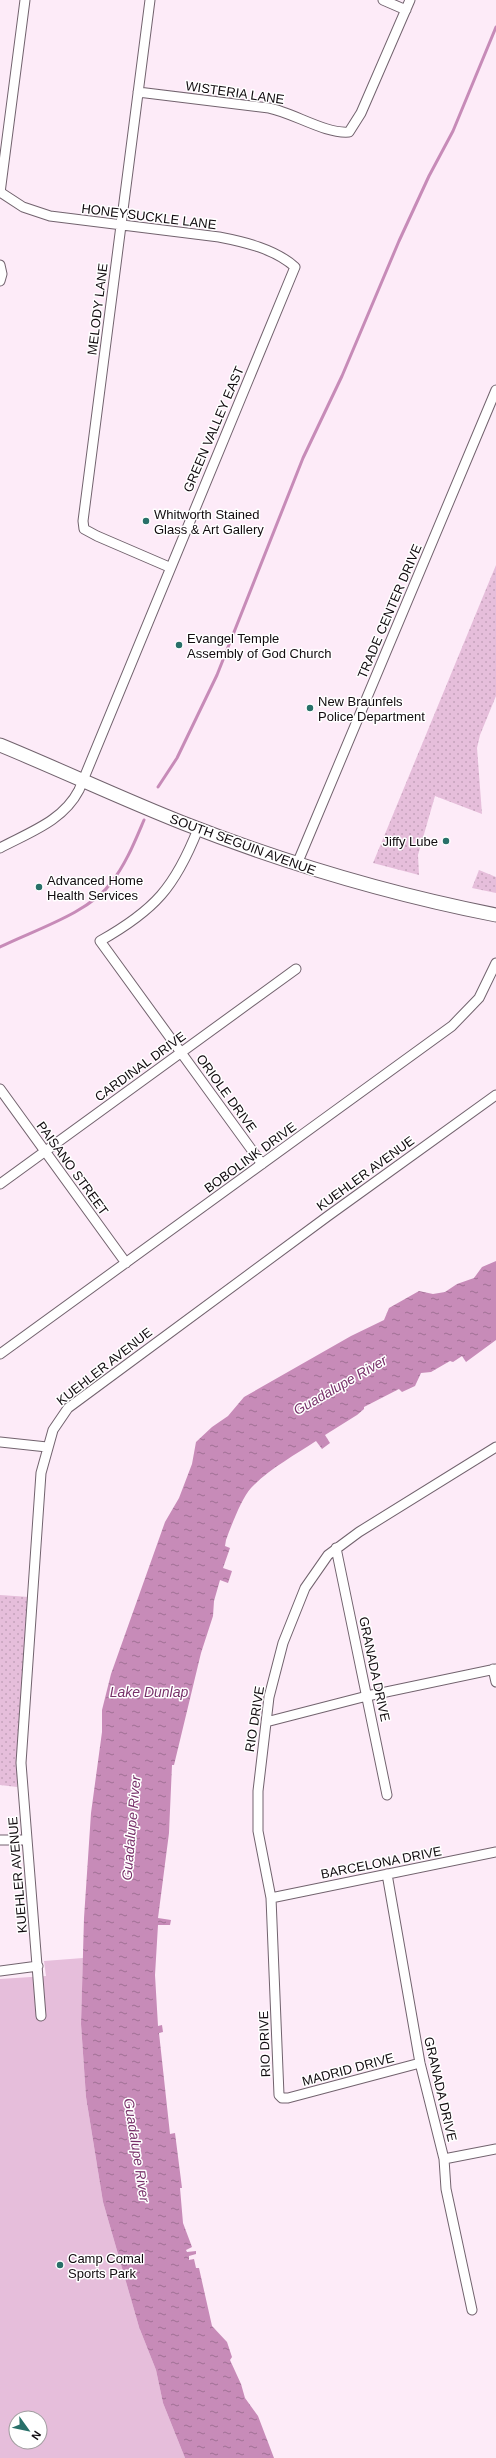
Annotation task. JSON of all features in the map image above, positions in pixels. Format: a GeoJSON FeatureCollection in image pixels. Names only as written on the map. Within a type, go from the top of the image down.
{"type":"FeatureCollection","features":[{"type":"Feature","properties":{"kind":"main road","name":"SOUTH SEGUIN AVENUE"},"geometry":{"type":"LineString","coordinates":[[0,745],[198,829],[297,864],[401,894],[496,915]]}},
{"type":"Feature","properties":{"kind":"street"},"geometry":{"type":"LineString","coordinates":[[0,193],[25,0]]}},
{"type":"Feature","properties":{"kind":"street","name":"MELODY LANE"},"geometry":{"type":"LineString","coordinates":[[150,0],[83,521],[84,528],[97,536],[169,567]]}},
{"type":"Feature","properties":{"kind":"street"},"geometry":{"type":"LineString","coordinates":[[382,0],[406,10],[410,0]]}},
{"type":"Feature","properties":{"kind":"street","name":"WISTERIA LANE"},"geometry":{"type":"LineString","coordinates":[[138,92],[270,108],[336,132],[349,132],[362,113],[406,10]]}},
{"type":"Feature","properties":{"kind":"street","name":"HONEYSUCKLE LANE"},"geometry":{"type":"LineString","coordinates":[[0,193],[23,207],[41,214],[233,240],[262,248],[294,266]]}},
{"type":"Feature","properties":{"kind":"street"},"geometry":{"type":"LineString","coordinates":[[0,265],[2,274],[0,281]]}},
{"type":"Feature","properties":{"kind":"street","name":"GREEN VALLEY EAST"},"geometry":{"type":"LineString","coordinates":[[0,848],[59,815],[75,797],[169,567],[292,276],[294,266]]}},
{"type":"Feature","properties":{"kind":"street","name":"TRADE CENTER DRIVE"},"geometry":{"type":"LineString","coordinates":[[297,864],[496,390]]}},
{"type":"Feature","properties":{"kind":"street","name":"ORIOLE DRIVE"},"geometry":{"type":"LineString","coordinates":[[198,829],[181,868],[162,895],[140,916],[100,941],[262,1164]]}},
{"type":"Feature","properties":{"kind":"street","name":"BOBOLINK DRIVE"},"geometry":{"type":"LineString","coordinates":[[0,1354],[459,1020],[478,998],[496,963]]}},
{"type":"Feature","properties":{"kind":"street","name":"CARDINAL DRIVE"},"geometry":{"type":"LineString","coordinates":[[0,1184],[296,969]]}},
{"type":"Feature","properties":{"kind":"street","name":"PAISANO STREET"},"geometry":{"type":"LineString","coordinates":[[0,1089],[126,1263]]}},
{"type":"Feature","properties":{"kind":"street","name":"KUEHLER AVENUE"},"geometry":{"type":"LineString","coordinates":[[41,2016],[38,1966],[26,1840],[21,1747],[41,1473],[46,1447],[53,1430],[68,1408],[315,1225],[496,1096]]}},
{"type":"Feature","properties":{"kind":"street"},"geometry":{"type":"LineString","coordinates":[[0,1442],[46,1447]]}},
{"type":"Feature","properties":{"kind":"street","name":"RIO DRIVE"},"geometry":{"type":"LineString","coordinates":[[282,2098],[279,2093],[271,1898],[258,1831],[258,1791],[273,1678],[293,1615],[313,1574],[320,1564],[336,1548],[496,1447]]}},
{"type":"Feature","properties":{"kind":"street","name":"GRANADA DRIVE"},"geometry":{"type":"LineString","coordinates":[[336,1548],[387,1795]]}},
{"type":"Feature","properties":{"kind":"street"},"geometry":{"type":"LineString","coordinates":[[266,1722],[367,1696],[495,1669],[496,1682]]}},
{"type":"Feature","properties":{"kind":"street"},"geometry":{"type":"LineString","coordinates":[[0,1840],[26,1840]]}},
{"type":"Feature","properties":{"kind":"street","name":"BARCELONA DRIVE"},"geometry":{"type":"LineString","coordinates":[[271,1898],[496,1852]]}},
{"type":"Feature","properties":{"kind":"street","name":"GRANADA DRIVE"},"geometry":{"type":"LineString","coordinates":[[387,1874],[420,2064],[444,2159],[446,2189],[472,2310]]}},
{"type":"Feature","properties":{"kind":"street"},"geometry":{"type":"LineString","coordinates":[[0,1971],[38,1966]]}},
{"type":"Feature","properties":{"kind":"street","name":"MADRID DRIVE"},"geometry":{"type":"LineString","coordinates":[[282,2098],[288,2098],[420,2064]]}},
{"type":"Feature","properties":{"kind":"street"},"geometry":{"type":"LineString","coordinates":[[444,2159],[496,2149]]}},
{"type":"Feature","properties":{"kind":"shaded area"},"geometry":{"type":"Polygon","coordinates":[[[496,565],[496,696],[480,735],[477,748],[482,814],[435,796],[418,855],[419,875],[373,863],[496,565]]]}},
{"type":"Feature","properties":{"kind":"shaded area"},"geometry":{"type":"Polygon","coordinates":[[[479,870],[496,877],[496,893],[472,888],[479,870]]]}},
{"type":"Feature","properties":{"kind":"shaded area"},"geometry":{"type":"Polygon","coordinates":[[[0,1595],[29,1597],[17,1751],[17,1787],[0,1785],[0,1595]]]}},
{"type":"Feature","properties":{"kind":"shaded area","name":"Camp Comal Sports Park"},"geometry":{"type":"Polygon","coordinates":[[[83,1958],[81,2024],[86,2097],[103,2202],[139,2327],[156,2370],[163,2403],[185,2458],[0,2458],[0,1979],[46,1976],[44,1961],[83,1958]]]}},
{"type":"Feature","properties":{"kind":"water","name":"Lake Dunlap"},"geometry":{"type":"Polygon","coordinates":[[[496,1261],[496,1340],[466,1362],[462,1356],[453,1362],[450,1361],[431,1372],[421,1373],[415,1386],[402,1392],[399,1389],[364,1407],[364,1409],[357,1415],[325,1435],[330,1443],[322,1449],[316,1441],[274,1468],[251,1488],[244,1498],[226,1540],[225,1546],[230,1548],[223,1568],[232,1571],[228,1583],[220,1580],[214,1601],[213,1616],[201,1653],[174,1765],[172,1765],[169,1833],[158,1918],[171,1920],[170,1925],[158,1925],[155,1975],[158,2026],[162,2025],[163,2032],[159,2033],[170,2134],[175,2133],[182,2188],[180,2188],[183,2223],[192,2247],[186,2250],[187,2252],[196,2251],[196,2254],[189,2256],[189,2260],[194,2259],[196,2268],[199,2268],[212,2326],[227,2342],[232,2357],[230,2360],[241,2384],[245,2398],[258,2416],[274,2458],[185,2458],[163,2403],[156,2370],[139,2327],[103,2202],[86,2097],[81,2024],[84,1918],[91,1813],[102,1732],[102,1710],[111,1674],[165,1522],[179,1498],[192,1464],[196,1442],[212,1427],[228,1416],[244,1397],[351,1336],[384,1320],[389,1308],[419,1291],[433,1294],[445,1292],[457,1284],[474,1278],[482,1267],[496,1261]]]}},
{"type":"Feature","properties":{"kind":"waterway"},"geometry":{"type":"LineString","coordinates":[[158,787],[177,758],[217,675],[303,458],[342,376],[399,241],[429,176],[453,131],[496,27]]}},
{"type":"Feature","properties":{"kind":"waterway"},"geometry":{"type":"LineString","coordinates":[[0,947],[60,920],[75,912],[101,894],[111,883],[121,868],[130,852],[144,820]]}},
{"type":"Feature","properties":{"kind":"place","name":"Whitworth Stained Glass & Art Gallery"},"geometry":{"type":"Point","coordinates":[146,521]}},
{"type":"Feature","properties":{"kind":"place","name":"Evangel Temple Assembly of God Church"},"geometry":{"type":"Point","coordinates":[179,645]}},
{"type":"Feature","properties":{"kind":"place","name":"New Braunfels Police Department"},"geometry":{"type":"Point","coordinates":[310,708]}},
{"type":"Feature","properties":{"kind":"place","name":"Jiffy Lube"},"geometry":{"type":"Point","coordinates":[446,841]}},
{"type":"Feature","properties":{"kind":"place","name":"Advanced Home Health Services"},"geometry":{"type":"Point","coordinates":[39,887]}},
{"type":"Feature","properties":{"kind":"place","name":"Camp Comal Sports Park"},"geometry":{"type":"Point","coordinates":[60,2265]}},
{"type":"Feature","properties":{"kind":"water label","name":"Guadalupe River"},"geometry":{"type":"Point","coordinates":[340,1385]}},
{"type":"Feature","properties":{"kind":"water label","name":"Guadalupe River"},"geometry":{"type":"Point","coordinates":[131,1828]}},
{"type":"Feature","properties":{"kind":"water label","name":"Guadalupe River"},"geometry":{"type":"Point","coordinates":[137,2150]}}]}
